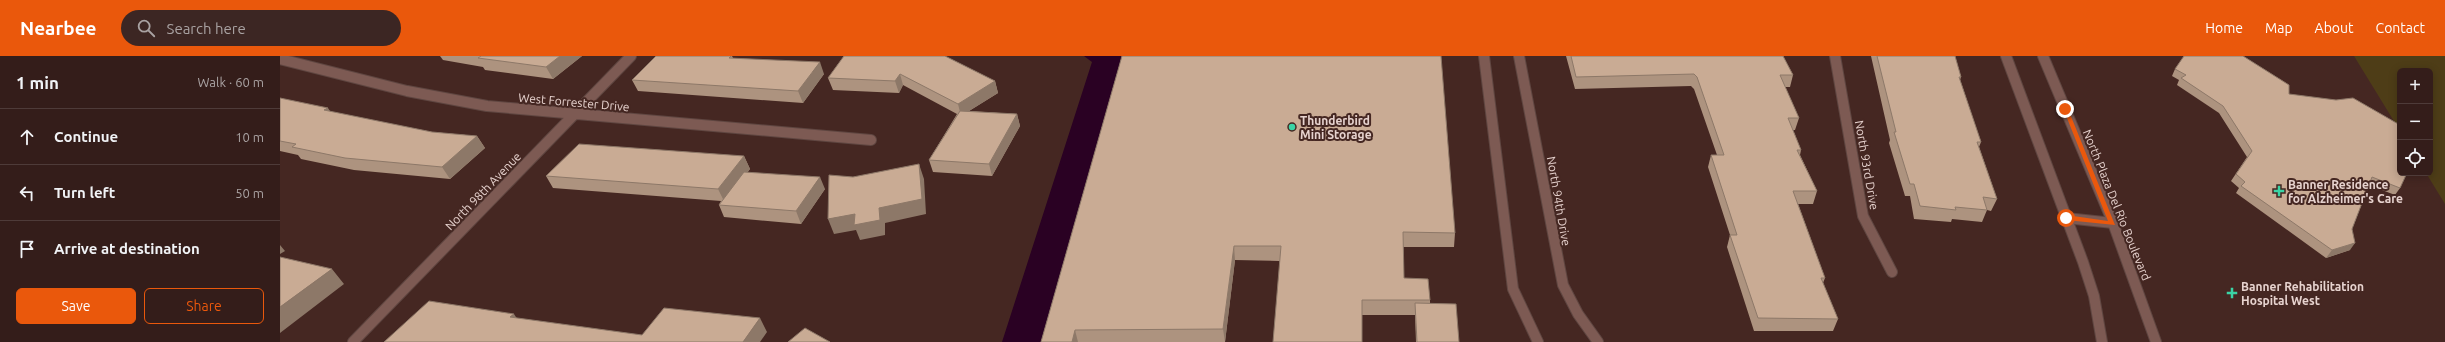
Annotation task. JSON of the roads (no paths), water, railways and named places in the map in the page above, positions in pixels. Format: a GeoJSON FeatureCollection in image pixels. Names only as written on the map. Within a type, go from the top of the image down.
{"type":"FeatureCollection","features":[{"type":"Feature","properties":{"kind":"street","name":"North 98th Avenue"},"geometry":{"type":"LineString","coordinates":[[352,342],[631,56]]}},
{"type":"Feature","properties":{"kind":"street"},"geometry":{"type":"LineString","coordinates":[[1484,56],[1508,262],[1513,289],[1523,314],[1538,342]]}},
{"type":"Feature","properties":{"kind":"street","name":"North 94th Drive"},"geometry":{"type":"LineString","coordinates":[[1519,56],[1563,285],[1578,314],[1598,342]]}},
{"type":"Feature","properties":{"kind":"street","name":"North 93rd Drive"},"geometry":{"type":"LineString","coordinates":[[1834,56],[1863,216],[1892,272]]}},
{"type":"Feature","properties":{"kind":"street"},"geometry":{"type":"LineString","coordinates":[[2006,56],[2094,296],[2102,342]]}},
{"type":"Feature","properties":{"kind":"street","name":"North Plaza Del Rio Boulevard"},"geometry":{"type":"LineString","coordinates":[[2043,56],[2113,223],[2156,342]]}},
{"type":"Feature","properties":{"kind":"street","name":"West Forrester Drive"},"geometry":{"type":"LineString","coordinates":[[280,59],[407,91],[487,106],[574,115],[871,140]]}},
{"type":"Feature","properties":{"kind":"street"},"geometry":{"type":"LineString","coordinates":[[2066,218],[2113,223]]}},
{"type":"Feature","properties":{"kind":"place","name":"Thunderbird Mini Storage"},"geometry":{"type":"Point","coordinates":[1292,127]}},
{"type":"Feature","properties":{"kind":"place","name":"Banner Residence for Alzheimer's Care"},"geometry":{"type":"Point","coordinates":[2279,191]}},
{"type":"Feature","properties":{"kind":"place","name":"Banner Rehabilitation Hospital West"},"geometry":{"type":"Point","coordinates":[2232,293]}}]}
